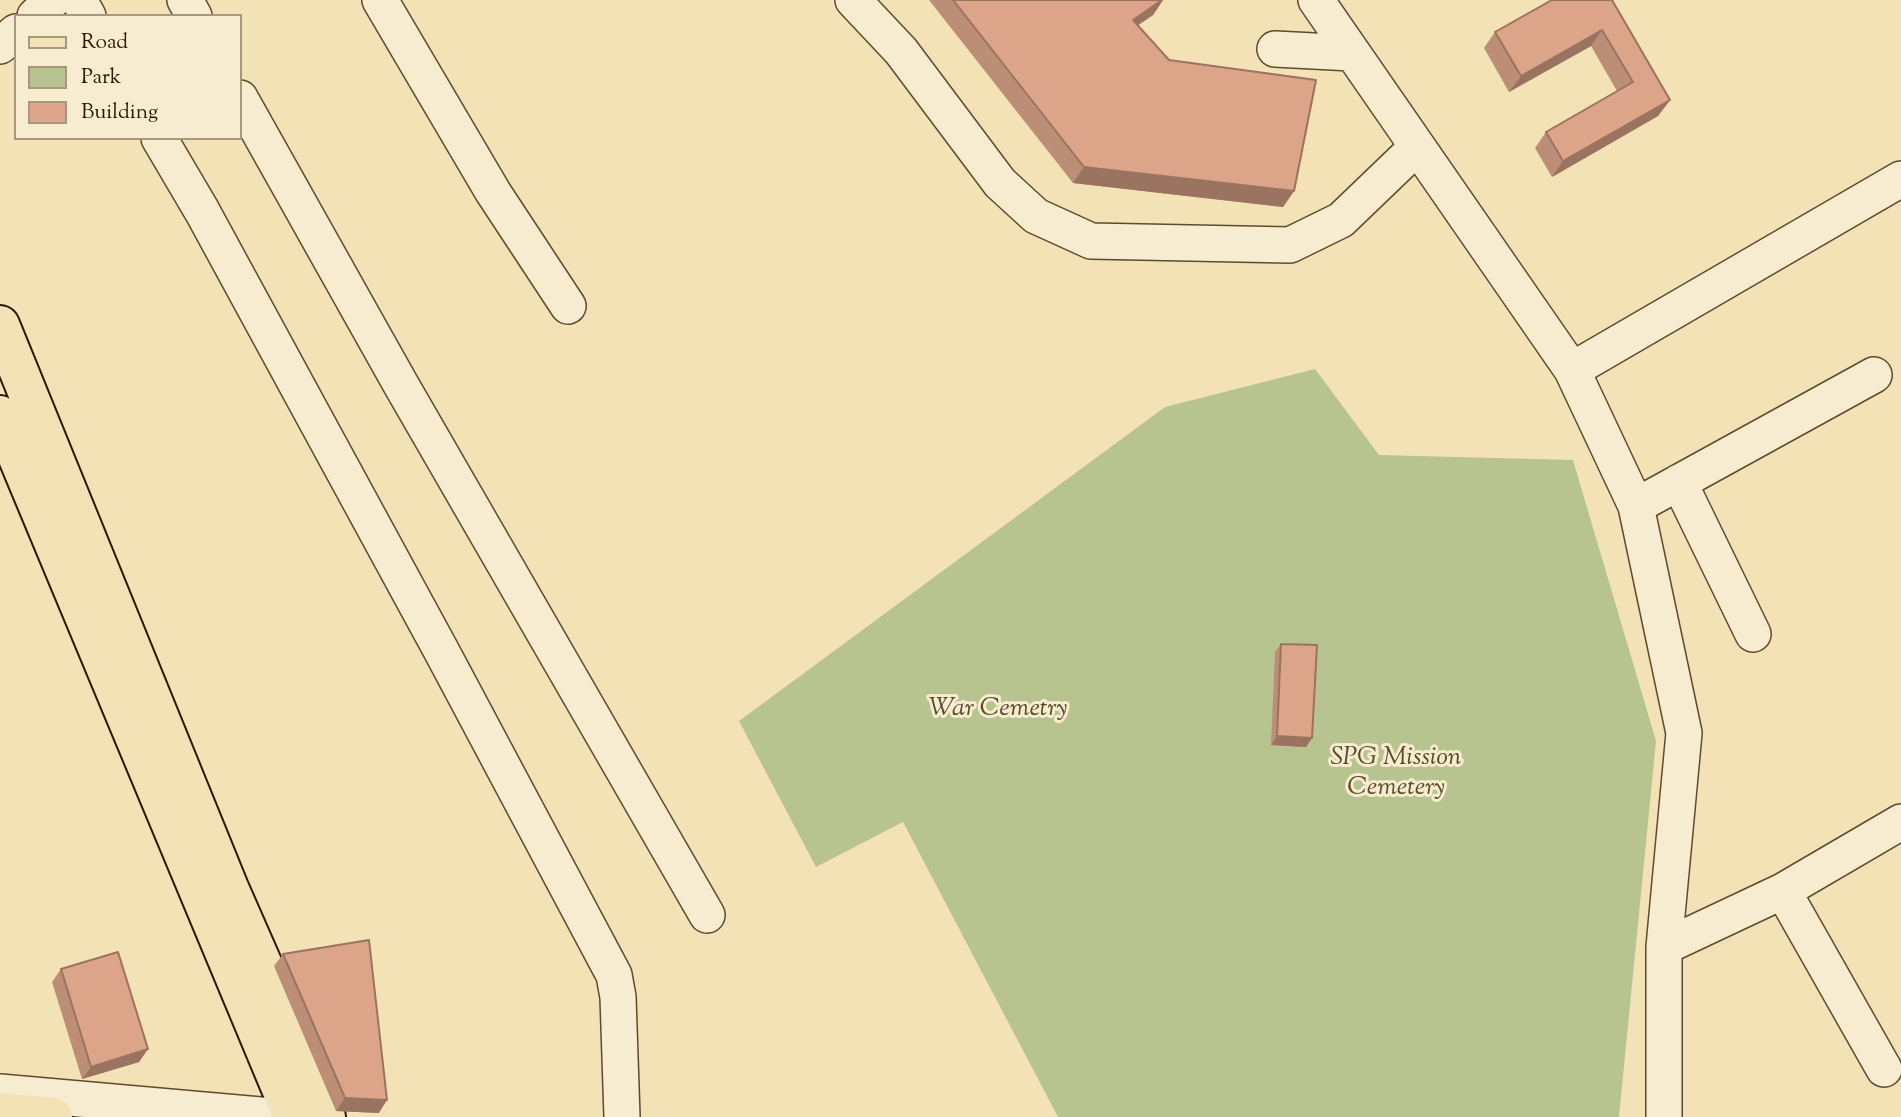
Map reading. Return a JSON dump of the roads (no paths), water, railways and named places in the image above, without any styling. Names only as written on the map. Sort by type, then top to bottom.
[{"type":"main road","points":[[0,325],[326,1117]]},
{"type":"main road","points":[[0,415],[293,1117]]},
{"type":"main road","points":[[0,1112],[52,1117]]},
{"type":"street","points":[[37,14],[54,0]]},
{"type":"street","points":[[380,0],[493,192],[568,306]]},
{"type":"street","points":[[853,0],[901,51],[1000,183],[1036,216],[1091,241],[1290,244],[1341,220],[1417,147]]},
{"type":"street","points":[[1316,0],[1572,370],[1636,506],[1684,733],[1664,947],[1664,1117]]},
{"type":"street","points":[[0,46],[14,34]]},
{"type":"street","points":[[1275,49],[1352,53]]},
{"type":"street","points":[[242,102],[400,383],[708,915]]},
{"type":"street","points":[[160,140],[289,370],[614,975],[618,997],[622,1117]]},
{"type":"street","points":[[1572,370],[1901,179]]},
{"type":"street","points":[[1636,506],[1874,375]]},
{"type":"street","points":[[1679,482],[1753,634]]},
{"type":"street","points":[[1664,947],[1783,891],[1901,822]]},
{"type":"street","points":[[1783,891],[1884,1069]]},
{"type":"street","points":[[0,1093],[283,1117]]},
{"type":"park label","name":"War Cemetry","points":[[998,711]]},
{"type":"park label","name":"SPG Mission Cemetery","points":[[1396,775]]}]
